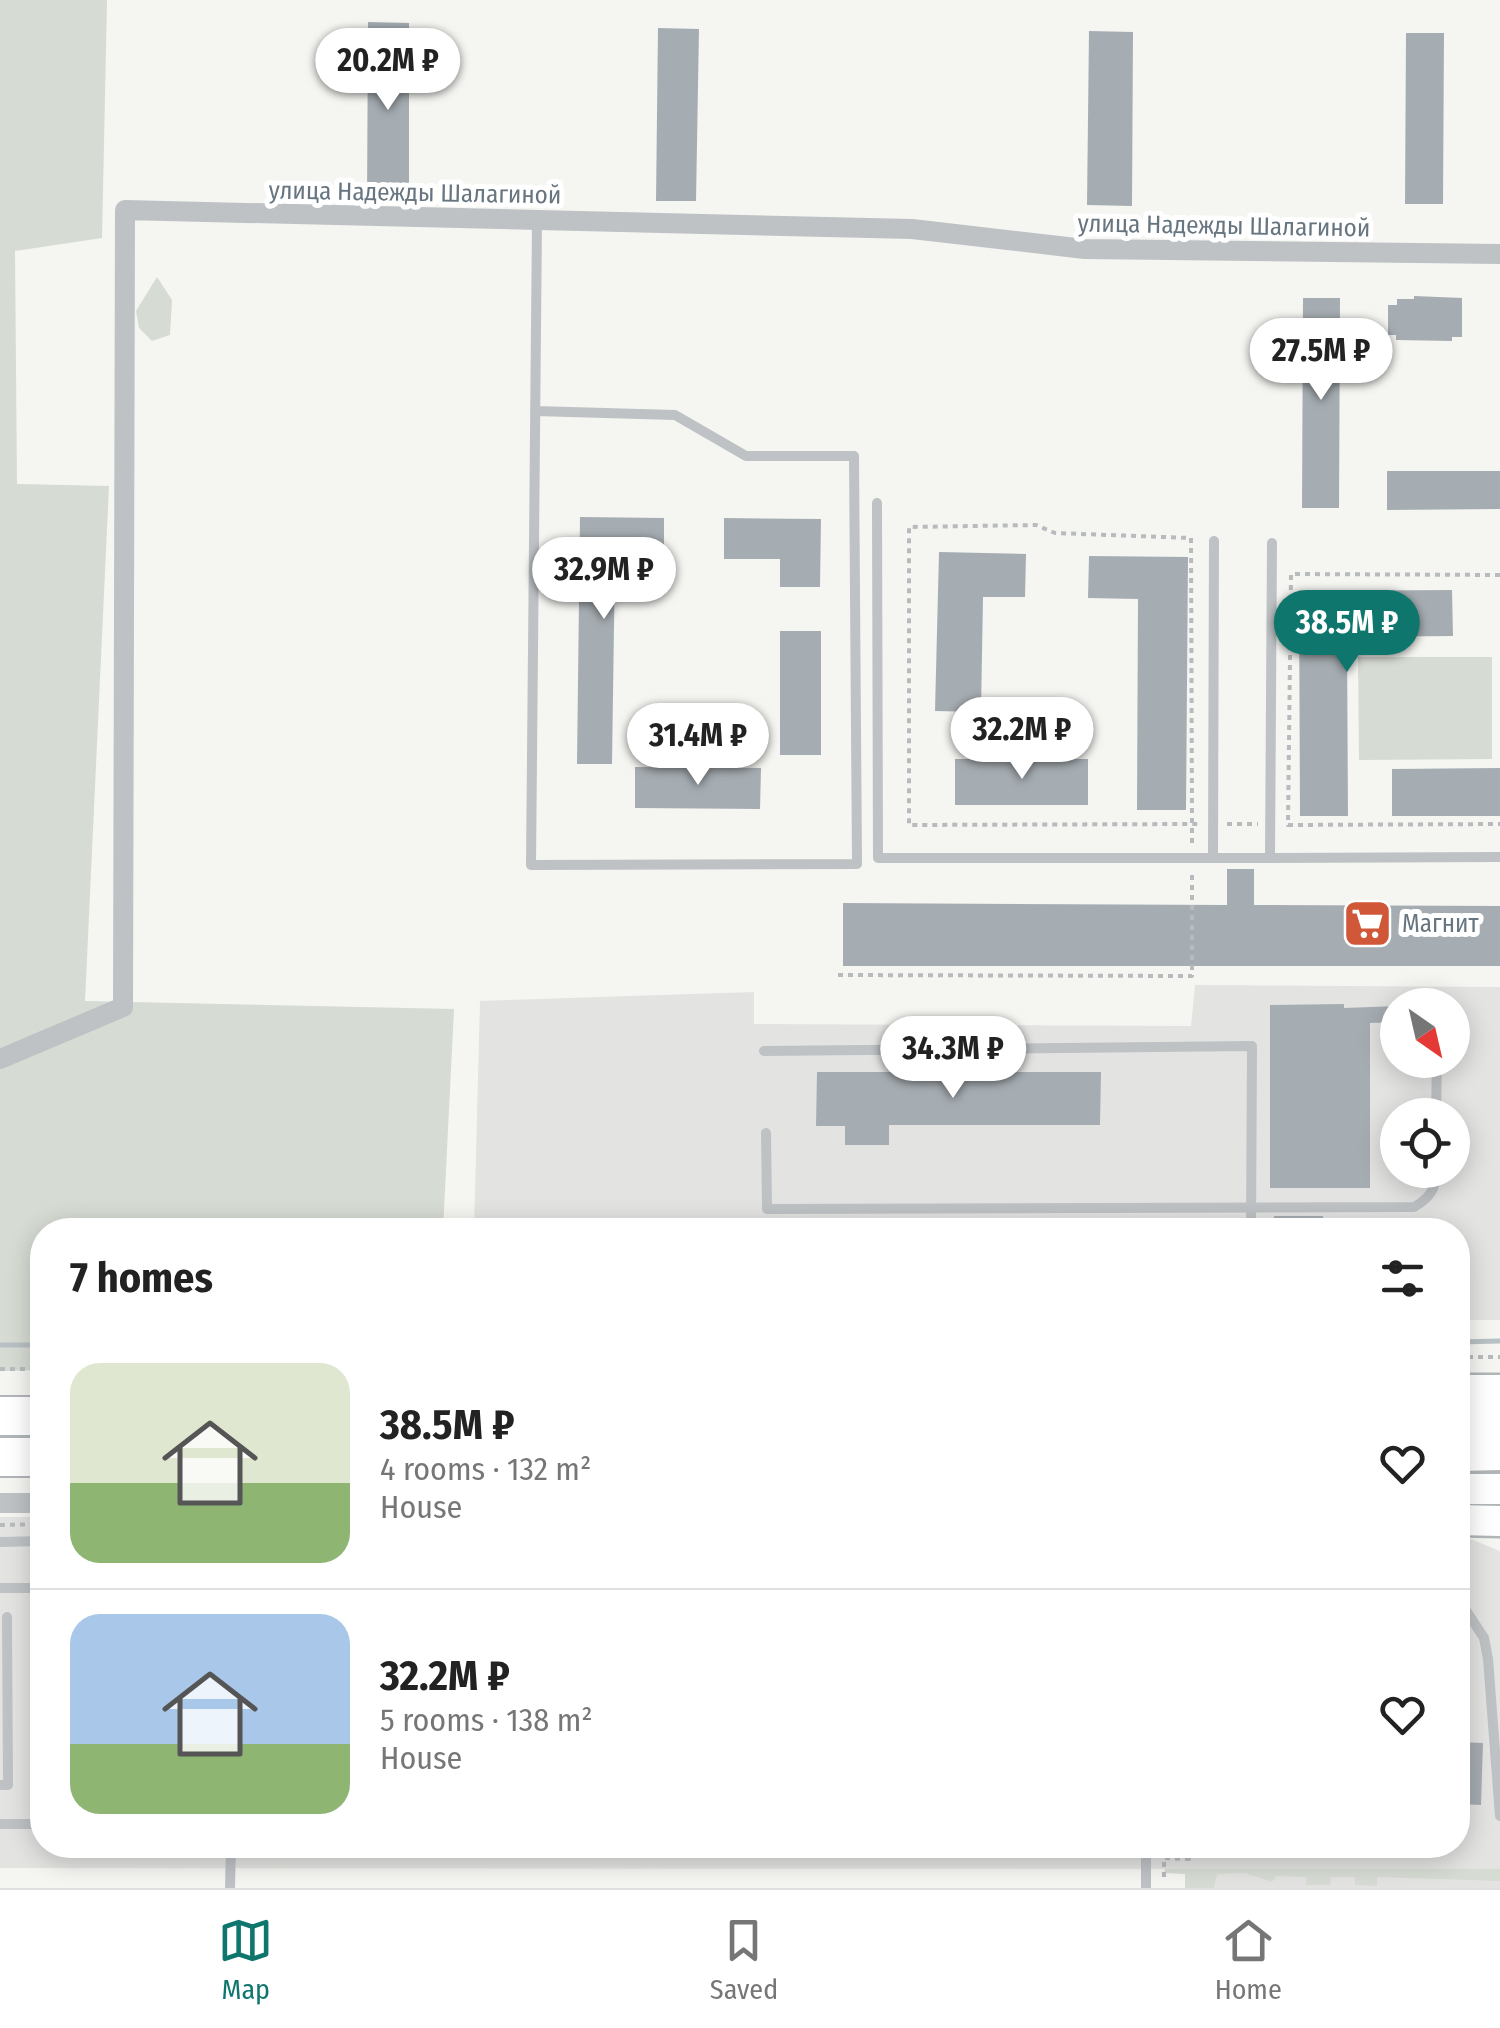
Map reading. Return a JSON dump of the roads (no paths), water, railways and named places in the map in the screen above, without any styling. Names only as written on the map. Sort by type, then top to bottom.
[{"type":"highway","points":[[0,1416],[30,1416]]},
{"type":"highway","points":[[0,1457],[30,1457]]},
{"type":"main road","points":[[1470,1390],[1500,1390]]},
{"type":"main road","points":[[1470,1489],[1500,1489]]},
{"type":"main road","points":[[1470,1520],[1500,1521]]},
{"type":"street","name":"улица Надежды Шалагиной","points":[[0,1059],[123,1006],[124,210],[912,229],[1085,249],[1500,254]]},
{"type":"street","points":[[0,1503],[30,1503]]},
{"type":"lane","points":[[535,411],[675,415],[746,456],[854,456],[857,864],[531,865],[535,411],[537,220]]},
{"type":"lane","points":[[877,503],[878,858],[1500,857]]},
{"type":"lane","points":[[1213,858],[1214,541]]},
{"type":"lane","points":[[1270,858],[1272,544]]},
{"type":"lane","points":[[764,1051],[1252,1046],[1251,1218]]},
{"type":"lane","points":[[766,1134],[768,1210],[1414,1207],[1429,1198],[1434,1188]]},
{"type":"lane","points":[[0,1542],[30,1542]]},
{"type":"lane","points":[[0,1588],[30,1588]]},
{"type":"lane","points":[[0,1785],[8,1784],[7,1616]]},
{"type":"lane","points":[[1470,1616],[1484,1638],[1488,1659],[1500,1816]]},
{"type":"lane","points":[[0,1824],[30,1824]]},
{"type":"lane","points":[[230,1858],[230,1888]]},
{"type":"lane","points":[[1146,1858],[1146,1888]]},
{"type":"waterway","points":[[1470,1342],[1500,1341]]},
{"type":"waterway","points":[[0,1345],[30,1345]]},
{"type":"place","name":"Магнит","points":[[1367,923]]}]
